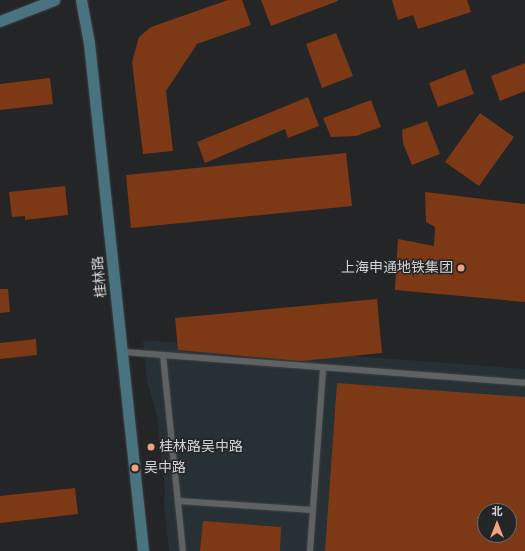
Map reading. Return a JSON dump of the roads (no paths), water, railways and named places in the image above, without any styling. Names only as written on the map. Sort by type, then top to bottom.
[{"type":"main road","points":[[0,21],[54,0]]},
{"type":"main road","name":"桂林路","points":[[81,0],[89,43],[124,352],[143,551]]},
{"type":"lane","points":[[124,352],[525,383]]},
{"type":"lane","points":[[163,356],[183,551]]},
{"type":"lane","points":[[310,551],[323,368]]},
{"type":"lane","points":[[178,501],[313,510]]},
{"type":"place","name":"上海申通地铁集团","points":[[461,268]]},
{"type":"place","name":"桂林路吴中路","points":[[151,447]]},
{"type":"place","name":"吴中路","points":[[135,468]]}]
